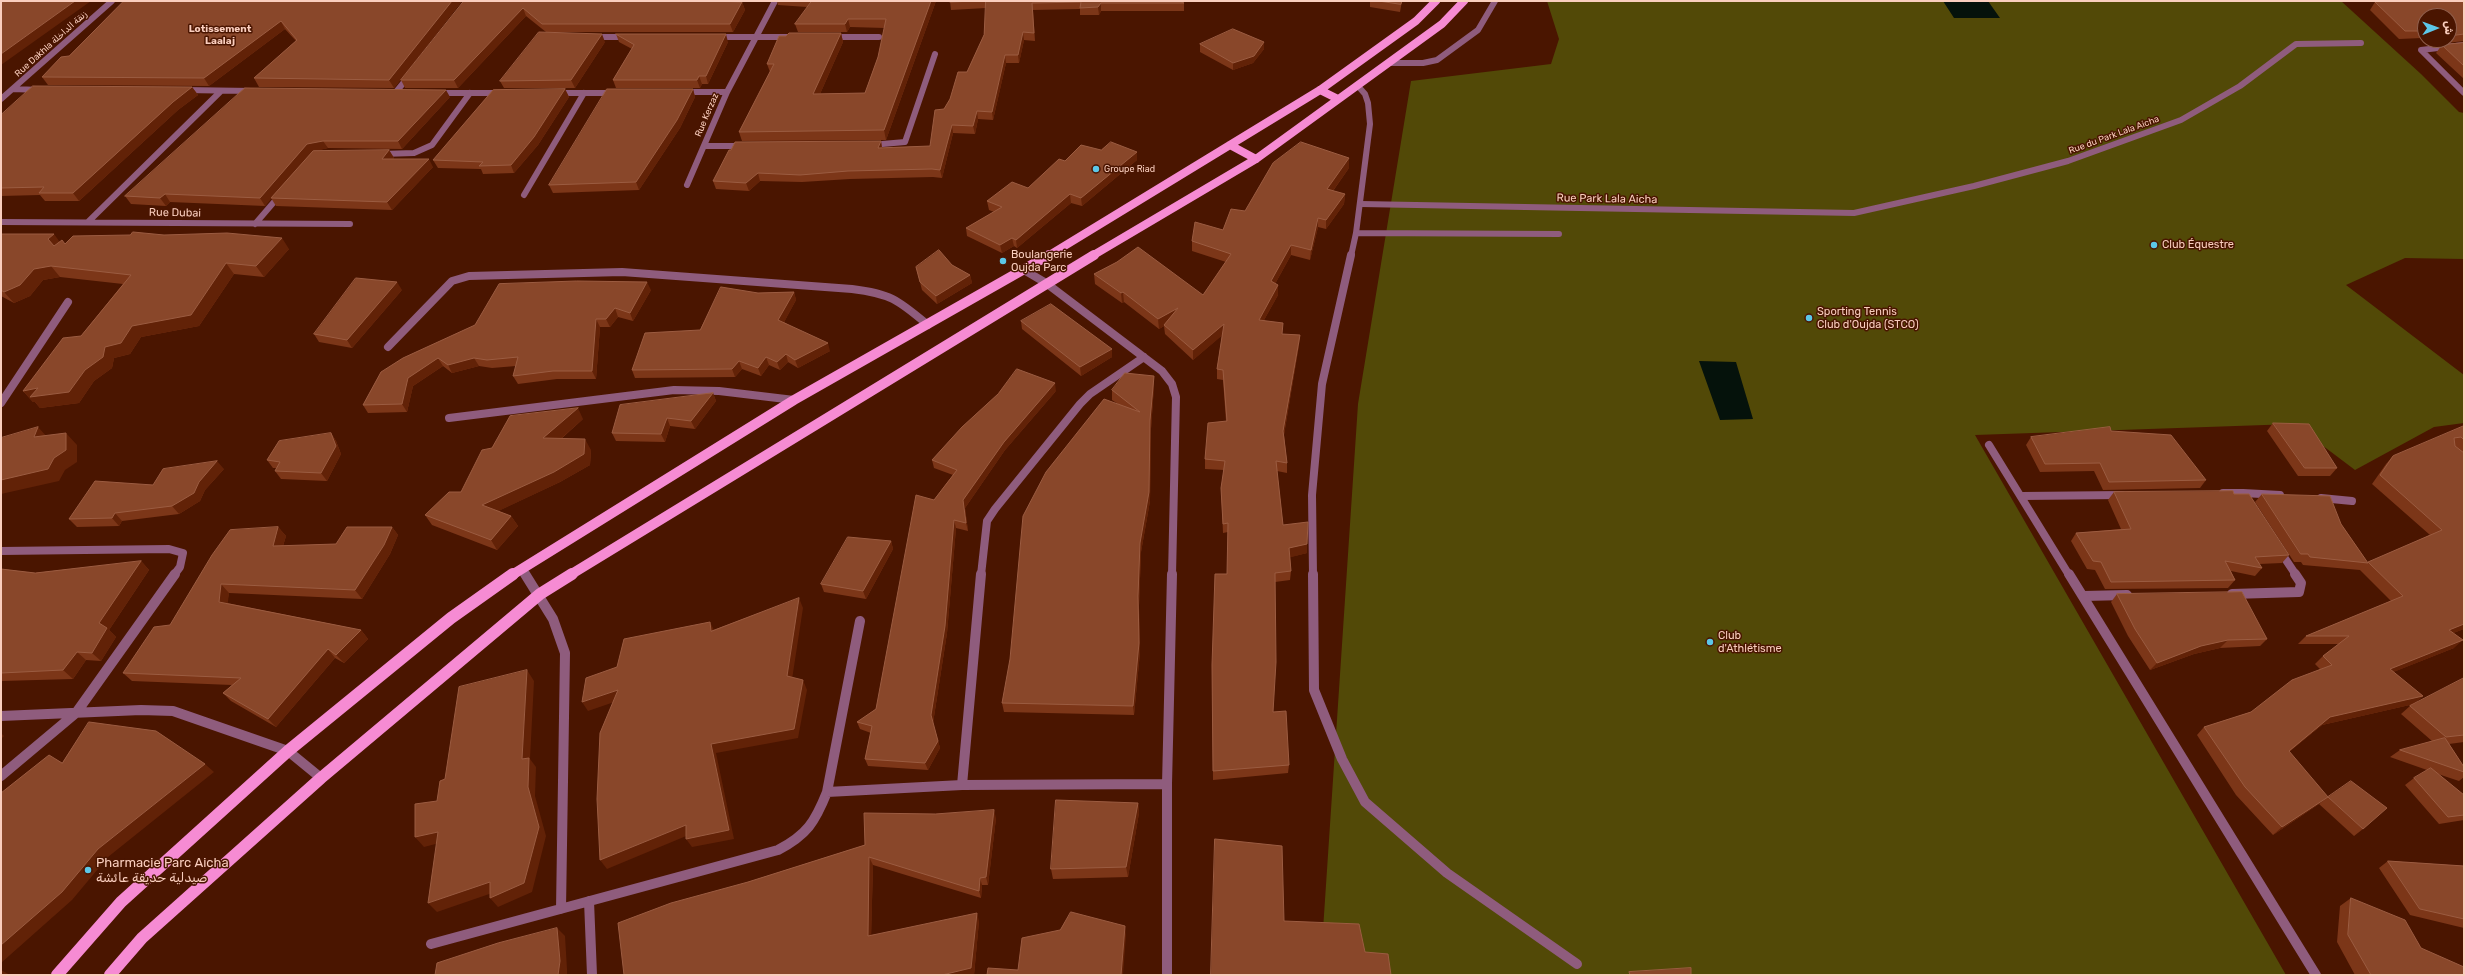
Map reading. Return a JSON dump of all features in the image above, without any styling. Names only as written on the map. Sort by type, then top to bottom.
[{"type":"main road","points":[[57,975],[121,902],[288,752],[451,618],[521,569],[794,400],[1024,270],[1320,90],[1416,21],[1436,1]]},
{"type":"main road","points":[[110,975],[142,938],[321,778],[540,594],[1046,283],[1256,159],[1442,24],[1464,1]]},
{"type":"main road","points":[[1320,90],[1338,99]]},
{"type":"main road","points":[[1230,145],[1256,159]]},
{"type":"street","name":"Rue Dakhla زنقة الداخلة","points":[[1,100],[112,1]]},
{"type":"street","name":"Rue Kerzaz","points":[[752,146],[704,146],[727,92],[775,1]]},
{"type":"street","points":[[1389,63],[1423,63],[1437,60],[1478,30],[1495,1]]},
{"type":"street","points":[[584,37],[631,37]]},
{"type":"street","points":[[710,37],[795,37]]},
{"type":"street","points":[[825,37],[879,37]]},
{"type":"street","name":"Rue du Park Lala Aicha","points":[[1854,213],[1974,186],[2068,161],[2181,120],[2240,86],[2296,44],[2362,43]]},
{"type":"street","points":[[2464,45],[2421,50],[2464,93]]},
{"type":"street","points":[[862,145],[905,142],[935,54]]},
{"type":"street","points":[[396,92],[415,68]]},
{"type":"street","points":[[1357,85],[1365,94],[1370,112],[1361,204],[1356,233],[1322,384],[1314,456],[1312,495],[1314,690],[1342,759],[1365,802],[1447,873],[1577,964]]},
{"type":"street","points":[[13,89],[51,90]]},
{"type":"street","points":[[175,90],[261,91]]},
{"type":"street","points":[[88,222],[221,90]]},
{"type":"street","points":[[388,92],[404,92]]},
{"type":"street","points":[[679,92],[727,92]]},
{"type":"street","points":[[433,93],[508,93]]},
{"type":"street","points":[[373,154],[411,154],[424,151],[432,145],[470,93]]},
{"type":"street","points":[[546,93],[624,93]]},
{"type":"street","points":[[524,195],[584,93]]},
{"type":"street","points":[[686,185],[704,146]]},
{"type":"street","points":[[255,224],[284,190]]},
{"type":"street","name":"Rue Park Lala Aicha","points":[[1361,204],[1854,213]]},
{"type":"street","name":"Rue Dubai","points":[[1,222],[350,224]]},
{"type":"street","points":[[1356,233],[1559,234]]},
{"type":"street","points":[[1024,270],[1046,283],[1162,371],[1172,384],[1176,397],[1167,784],[1166,975]]},
{"type":"street","points":[[388,347],[452,281],[469,276],[629,272],[852,289],[876,292],[896,299],[928,325]]},
{"type":"street","points":[[1,403],[68,302]]},
{"type":"street","points":[[962,785],[984,539],[987,521],[995,509],[1080,404],[1090,394],[1144,356]]},
{"type":"street","points":[[449,418],[674,390],[719,390],[794,400]]},
{"type":"street","points":[[1989,445],[2084,596],[2316,975]]},
{"type":"street","points":[[2243,493],[2255,512]]},
{"type":"street","points":[[2211,494],[2243,493],[2293,496]]},
{"type":"street","points":[[2022,496],[2132,495]]},
{"type":"street","points":[[2314,497],[2352,501]]},
{"type":"street","points":[[2219,594],[2299,592],[2301,583],[2276,545]]},
{"type":"street","points":[[1,551],[169,550],[183,553],[180,567],[76,713],[1,776]]},
{"type":"street","points":[[521,569],[540,594],[560,632],[565,653],[561,909]]},
{"type":"street","points":[[2084,596],[2139,595]]},
{"type":"street","points":[[431,944],[778,850],[799,840],[814,824],[827,792],[860,621]]},
{"type":"street","points":[[1,716],[141,710],[173,711],[288,752],[321,778]]},
{"type":"street","points":[[827,792],[962,785],[1167,784]]},
{"type":"street","points":[[589,901],[592,975]]},
{"type":"shaded area","points":[[1547,1],[2341,1],[2421,74],[2459,112],[2464,113],[2464,259],[2405,258],[2346,285],[2464,375],[2464,423],[2434,427],[2355,470],[2294,424],[1975,435],[2286,975],[1320,975],[1358,404],[1411,81],[1551,64],[1559,39]]},
{"type":"shaded area","points":[[1943,1],[1988,1],[2000,18],[1954,18]]},
{"type":"shaded area","points":[[1699,361],[1736,362],[1753,419],[1720,420]]},
{"type":"building","points":[[1,1],[75,1],[1,54]]},
{"type":"building","points":[[124,1],[452,1],[389,80],[254,78],[297,40],[281,21],[204,78],[42,77],[61,57],[69,56]]},
{"type":"building","points":[[464,1],[742,2],[730,24],[542,24],[523,8],[454,80],[401,80]]},
{"type":"building","points":[[812,1],[931,1],[884,130],[739,132],[774,64],[767,64],[779,36],[786,36],[789,33],[841,33],[813,94],[865,93],[878,57],[886,19],[848,19],[845,24],[795,24]]},
{"type":"building","points":[[950,1],[976,1],[950,2]]},
{"type":"building","points":[[986,1],[1179,1],[1184,3],[1101,3],[1098,7],[1080,8],[1081,2],[1032,3],[1034,33],[1023,32],[1018,55],[1005,55],[992,112],[977,111],[973,126],[952,125],[940,170],[848,171],[800,175],[758,173],[746,183],[713,181],[729,150],[731,150],[735,142],[881,141],[878,148],[930,146],[935,110],[944,109],[950,99],[958,72],[967,72],[984,35]]},
{"type":"building","points":[[1379,1],[1402,1],[1401,4]]},
{"type":"building","points":[[2464,1],[2464,34],[2457,35],[2457,8],[2417,8],[2417,31],[2405,31],[2375,2]]},
{"type":"building","points":[[1233,29],[1264,42],[1254,56],[1233,63],[1200,44]]},
{"type":"building","points":[[539,32],[602,34],[571,80],[500,81]]},
{"type":"building","points":[[616,34],[726,34],[706,76],[699,76],[697,80],[613,80],[634,45]]},
{"type":"building","points":[[2464,43],[2464,66],[2445,48],[2457,48],[2457,44]]},
{"type":"building","points":[[33,86],[192,87],[173,102],[73,193],[39,193],[44,187],[1,188],[1,115]]},
{"type":"building","points":[[245,88],[446,90],[398,141],[323,141],[307,144],[260,198],[165,194],[160,198],[125,196]]},
{"type":"building","points":[[565,89],[534,137],[511,165],[479,166],[483,162],[433,160],[493,90]]},
{"type":"building","points":[[607,89],[693,89],[677,120],[636,182],[549,185]]},
{"type":"building","points":[[1111,142],[1137,152],[1081,198],[1070,194],[1016,240],[1012,238],[1000,245],[966,228],[1002,207],[987,201],[1012,182],[1028,188],[1059,159],[1065,161],[1081,145],[1101,150]]},
{"type":"building","points":[[1301,142],[1349,158],[1327,189],[1345,194],[1326,220],[1318,218],[1311,250],[1291,245],[1271,281],[1278,285],[1259,320],[1283,323],[1282,334],[1300,335],[1283,431],[1287,463],[1276,461],[1283,525],[1308,522],[1307,544],[1289,548],[1291,571],[1275,573],[1276,662],[1273,712],[1286,711],[1289,765],[1213,771],[1212,665],[1215,574],[1227,574],[1228,523],[1223,524],[1221,488],[1225,461],[1205,459],[1208,423],[1227,421],[1223,370],[1217,369],[1224,324],[1193,350],[1164,325],[1178,308],[1158,319],[1123,292],[1121,293],[1094,274],[1117,262],[1138,247],[1203,295],[1231,254],[1192,241],[1195,222],[1223,230],[1231,209],[1245,211],[1273,163]]},
{"type":"building","points":[[389,150],[382,159],[429,159],[387,202],[271,198],[313,151]]},
{"type":"building","points":[[133,232],[164,235],[227,233],[282,238],[256,266],[226,263],[191,315],[132,326],[121,343],[105,347],[103,357],[85,370],[69,392],[30,397],[38,388],[23,391],[63,338],[81,336],[131,275],[51,266],[34,269],[20,285],[4,292],[1,290],[1,234],[54,234],[48,239],[54,246],[62,240],[65,244],[73,236],[130,235]]},
{"type":"building","points":[[939,250],[952,265],[970,275],[936,296],[920,282],[916,267]]},
{"type":"building","points":[[356,278],[397,282],[347,340],[314,334]]},
{"type":"building","points":[[577,281],[647,282],[630,313],[615,308],[606,319],[596,319],[592,371],[553,371],[513,376],[518,357],[487,360],[474,358],[448,365],[438,358],[408,378],[402,404],[363,405],[381,372],[403,358],[475,325],[499,284]]},
{"type":"building","points":[[721,287],[758,293],[794,292],[778,320],[828,343],[795,360],[786,354],[777,362],[766,357],[758,368],[739,361],[732,369],[632,370],[645,333],[700,330]]},
{"type":"building","points":[[1051,304],[1112,349],[1080,367],[1021,321]]},
{"type":"building","points":[[1017,369],[1055,383],[1004,442],[963,500],[966,523],[954,520],[945,626],[931,715],[938,741],[925,763],[865,759],[872,726],[857,722],[876,709],[916,495],[934,500],[957,470],[932,460],[962,427],[998,394]]},
{"type":"building","points":[[1125,373],[1154,376],[1150,420],[1149,492],[1140,543],[1138,596],[1139,643],[1133,706],[1002,703],[1010,659],[1023,516],[1046,472],[1104,399],[1140,412],[1112,390]]},
{"type":"building","points":[[713,393],[691,421],[667,418],[661,434],[612,433],[620,405]]},
{"type":"building","points":[[578,408],[543,438],[585,439],[584,454],[554,472],[482,505],[511,516],[491,540],[425,515],[449,492],[461,492],[482,450],[492,448],[510,416]]},
{"type":"building","points":[[2273,423],[2309,424],[2337,468],[2305,468]]},
{"type":"building","points":[[2464,426],[2464,440],[2461,437],[2454,438],[2455,446],[2464,453],[2464,624],[2449,630],[2463,640],[2390,669],[2423,696],[2330,717],[2289,751],[2328,797],[2282,827],[2245,787],[2204,727],[2251,712],[2292,680],[2332,665],[2323,656],[2349,636],[2306,636],[2403,596],[2368,562],[2442,530],[2380,475],[2393,456]]},
{"type":"building","points":[[38,427],[34,437],[66,433],[66,450],[54,458],[48,469],[1,480],[1,438]]},
{"type":"building","points":[[2110,427],[2111,431],[2171,435],[2206,480],[2109,482],[2100,463],[2045,464],[2031,437]]},
{"type":"building","points":[[331,433],[336,446],[321,473],[275,471],[280,462],[267,460],[279,441]]},
{"type":"building","points":[[217,461],[199,482],[194,493],[172,506],[115,513],[112,518],[69,519],[95,481],[153,485],[163,469]]},
{"type":"building","points":[[2233,491],[2234,494],[2249,494],[2289,555],[2255,557],[2262,568],[2225,561],[2235,580],[2111,582],[2101,562],[2093,561],[2076,533],[2131,529],[2114,492]]},
{"type":"building","points":[[2262,494],[2330,496],[2341,524],[2368,563],[2310,557],[2308,554],[2301,554]]},
{"type":"building","points":[[278,527],[273,546],[336,544],[347,527],[392,527],[384,545],[355,590],[221,584],[219,602],[361,630],[336,655],[328,649],[268,719],[223,693],[241,678],[123,673],[154,627],[170,625],[212,555],[230,530]]},
{"type":"building","points":[[848,537],[891,541],[863,591],[821,584]]},
{"type":"building","points":[[141,561],[99,623],[107,628],[92,653],[77,652],[63,670],[1,673],[1,569],[35,573]]},
{"type":"building","points":[[2242,592],[2267,639],[2228,640],[2201,646],[2157,663],[2135,629],[2117,594]]},
{"type":"building","points":[[799,598],[787,676],[803,680],[794,729],[711,744],[729,830],[686,839],[686,825],[600,860],[597,799],[600,733],[618,690],[582,702],[586,678],[617,667],[624,639],[710,622],[711,631]]},
{"type":"building","points":[[527,670],[522,759],[529,758],[528,787],[539,827],[524,883],[490,898],[490,882],[428,903],[438,832],[415,837],[415,804],[437,801],[440,781],[445,779],[459,687]]},
{"type":"building","points":[[2464,678],[2464,735],[2446,737],[2410,706]]},
{"type":"building","points":[[89,722],[156,731],[205,764],[98,849],[62,892],[1,945],[1,793],[49,755],[62,763]]},
{"type":"building","points":[[2445,738],[2464,767],[2464,772],[2400,750]]},
{"type":"building","points":[[2431,768],[2464,795],[2464,815],[2448,817],[2414,778]]},
{"type":"building","points":[[2351,781],[2387,808],[2363,829],[2328,797]]},
{"type":"building","points":[[1056,800],[1138,803],[1126,867],[1051,869]]},
{"type":"building","points":[[994,810],[986,877],[980,878],[979,891],[869,857],[868,936],[977,913],[971,968],[942,975],[624,975],[618,923],[671,903],[748,882],[865,845],[864,813],[935,814]]},
{"type":"building","points":[[1215,839],[1282,846],[1284,921],[1359,924],[1365,952],[1388,954],[1391,975],[1211,975]]},
{"type":"building","points":[[2388,861],[2464,866],[2464,919],[2420,909]]},
{"type":"building","points":[[2351,898],[2405,920],[2421,948],[2464,967],[2464,975],[2371,975],[2348,935]]},
{"type":"building","points":[[1071,912],[1125,926],[1121,975],[987,975],[988,968],[1018,970],[1022,938],[1060,930]]},
{"type":"building","points":[[557,928],[560,961],[558,975],[435,975],[437,963],[498,943]]},
{"type":"building","points":[[1691,968],[1691,975],[1630,975],[1629,972]]},
{"type":"place","name":"Groupe Riad","points":[[1096,169]]},
{"type":"place","name":"Club Équestre","points":[[2154,245]]},
{"type":"place","name":"Boulangerie Oujda Parc","points":[[1003,261]]},
{"type":"place","name":"Sporting Tennis Club d'Oujda (STCO)","points":[[1809,318]]},
{"type":"place","name":"Club d'Athlétisme","points":[[1710,642]]},
{"type":"place","name":"Pharmacie Parc Aicha صيدلية حديقة عائشة","points":[[88,870]]},
{"type":"district","name":"Lotissement Laalaj","points":[[220,34]]}]
